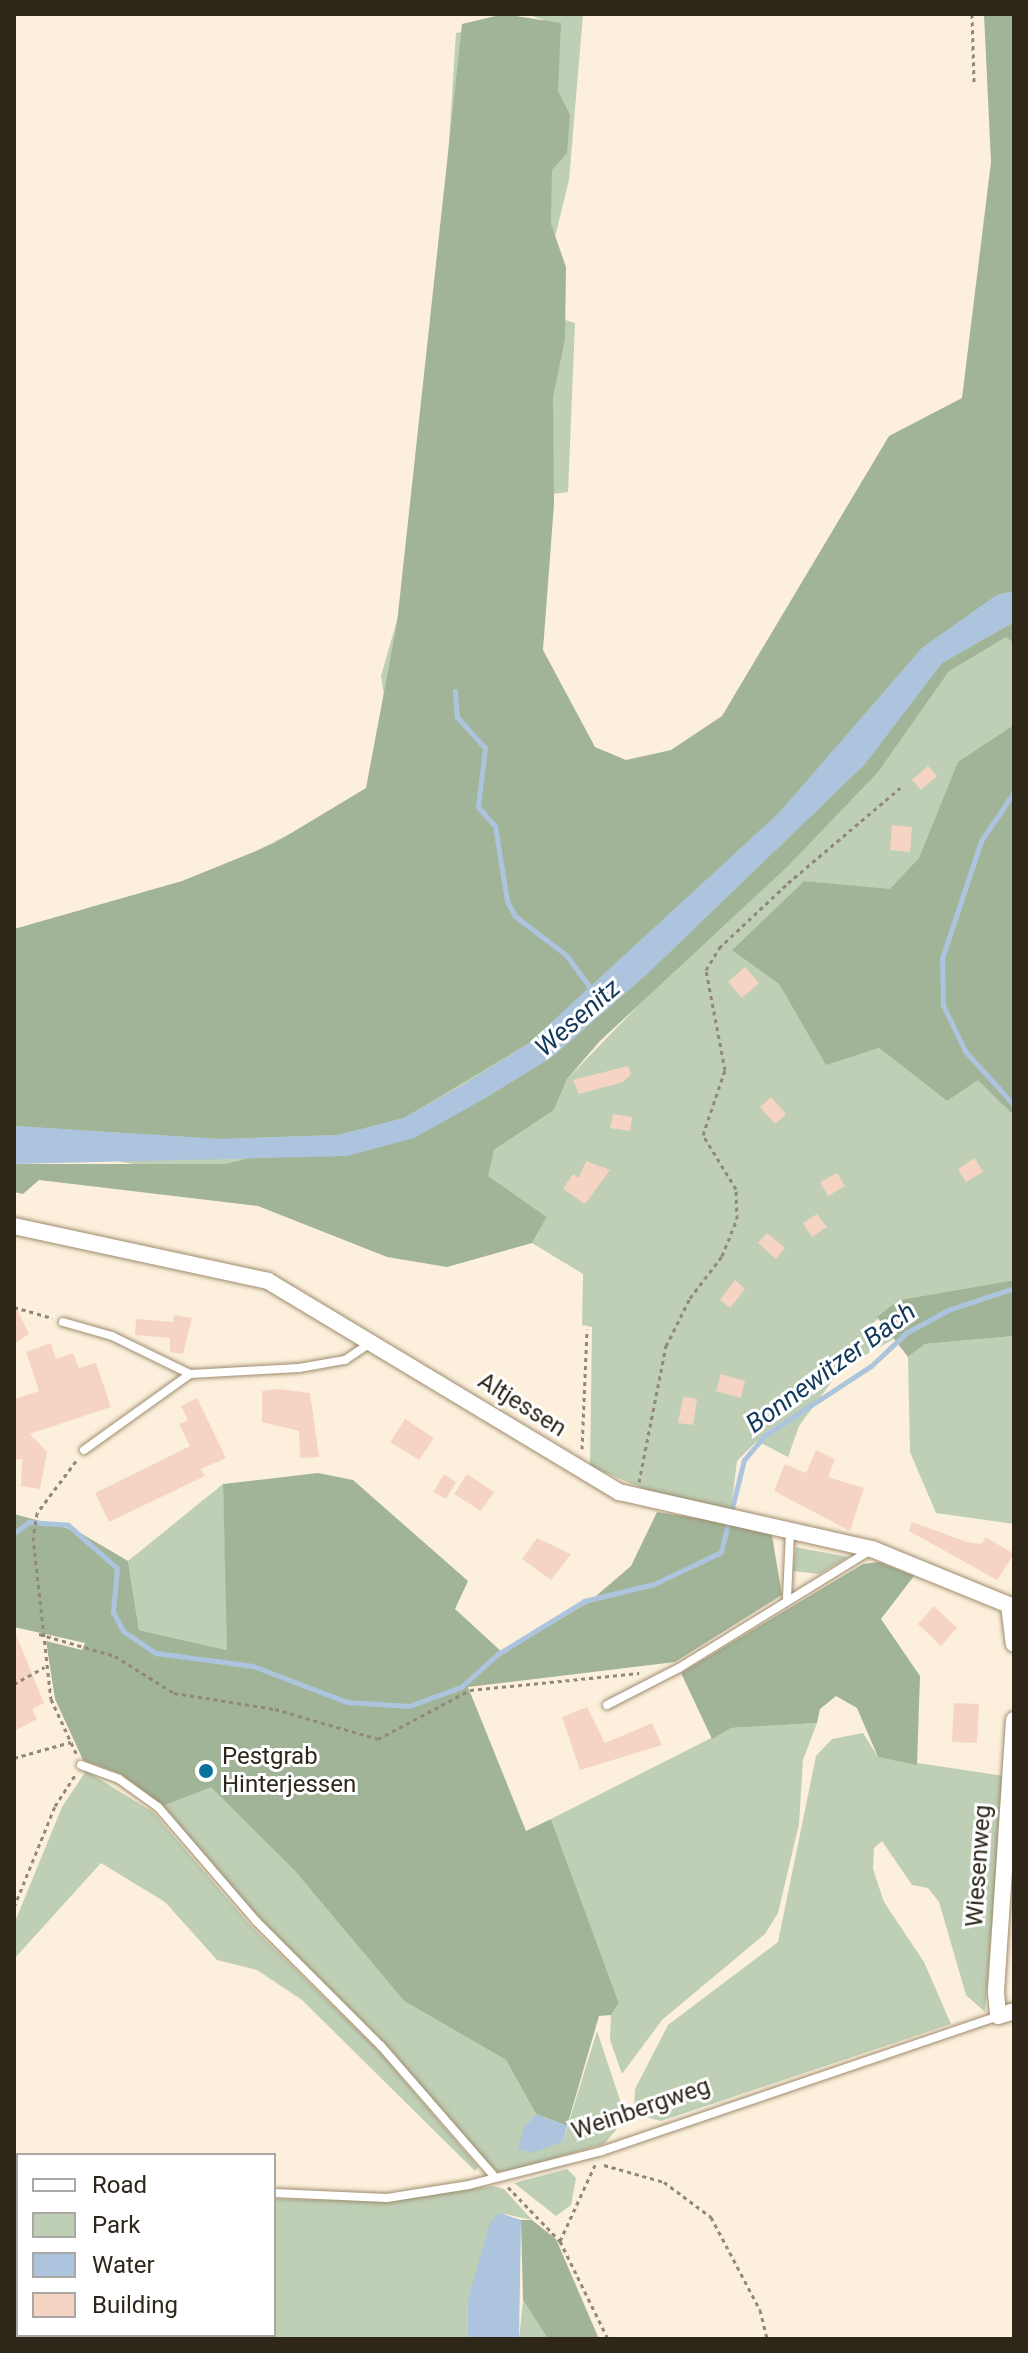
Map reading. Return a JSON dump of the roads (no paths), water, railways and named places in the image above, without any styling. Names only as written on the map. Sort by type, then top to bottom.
[{"type":"street","name":"Altjessen","points":[[14,1226],[268,1281],[373,1341],[581,1470],[635,1497],[872,1549],[1011,1606]]},
{"type":"street","points":[[1011,1606],[1014,1644]]},
{"type":"street","name":"Wiesenweg","points":[[1006,2013],[1014,1720]]},
{"type":"lane","points":[[63,1322],[112,1336],[190,1374],[314,1366],[345,1360],[373,1341]]},
{"type":"lane","points":[[84,1450],[190,1374]]},
{"type":"lane","points":[[787,1598],[790,1530]]},
{"type":"lane","points":[[607,1705],[679,1668],[787,1598],[872,1549]]},
{"type":"lane","points":[[81,1765],[119,1779],[158,1807],[495,2177]]},
{"type":"lane","name":"Weinbergweg","points":[[276,2193],[387,2198],[495,2177],[602,2151],[1006,2013]]},
{"type":"water","name":"Wesenitz","points":[[1014,591],[1014,622],[942,663],[864,765],[646,975],[552,1057],[482,1100],[414,1138],[347,1156],[14,1164],[14,1126],[220,1139],[338,1135],[404,1118],[465,1084],[529,1043],[779,813],[922,648],[997,595]]},
{"type":"water","points":[[536,2114],[567,2126],[563,2141],[532,2153],[518,2149],[524,2127]]},
{"type":"water","points":[[499,2213],[521,2220],[519,2339],[467,2339],[468,2299],[490,2223]]},
{"type":"waterway","name":"Wesenitz","points":[[455,691],[457,717],[485,748],[478,807],[495,826],[507,901],[515,916],[566,955],[594,993]]},
{"type":"waterway","name":"Bonnewitzer Bach","points":[[1014,792],[981,841],[942,958],[943,1005],[965,1051],[1014,1105]]},
{"type":"waterway","name":"Bonnewitzer Bach","points":[[14,1533],[29,1522],[68,1525],[117,1568],[113,1612],[123,1631],[156,1653],[253,1666],[347,1702],[409,1706],[461,1687],[498,1654],[584,1601],[654,1584],[721,1552],[744,1460],[764,1436],[871,1366],[906,1333],[948,1310],[1014,1288]]},
{"type":"place","name":"Pestgrab Hinterjessen","points":[[206,1771]]}]
